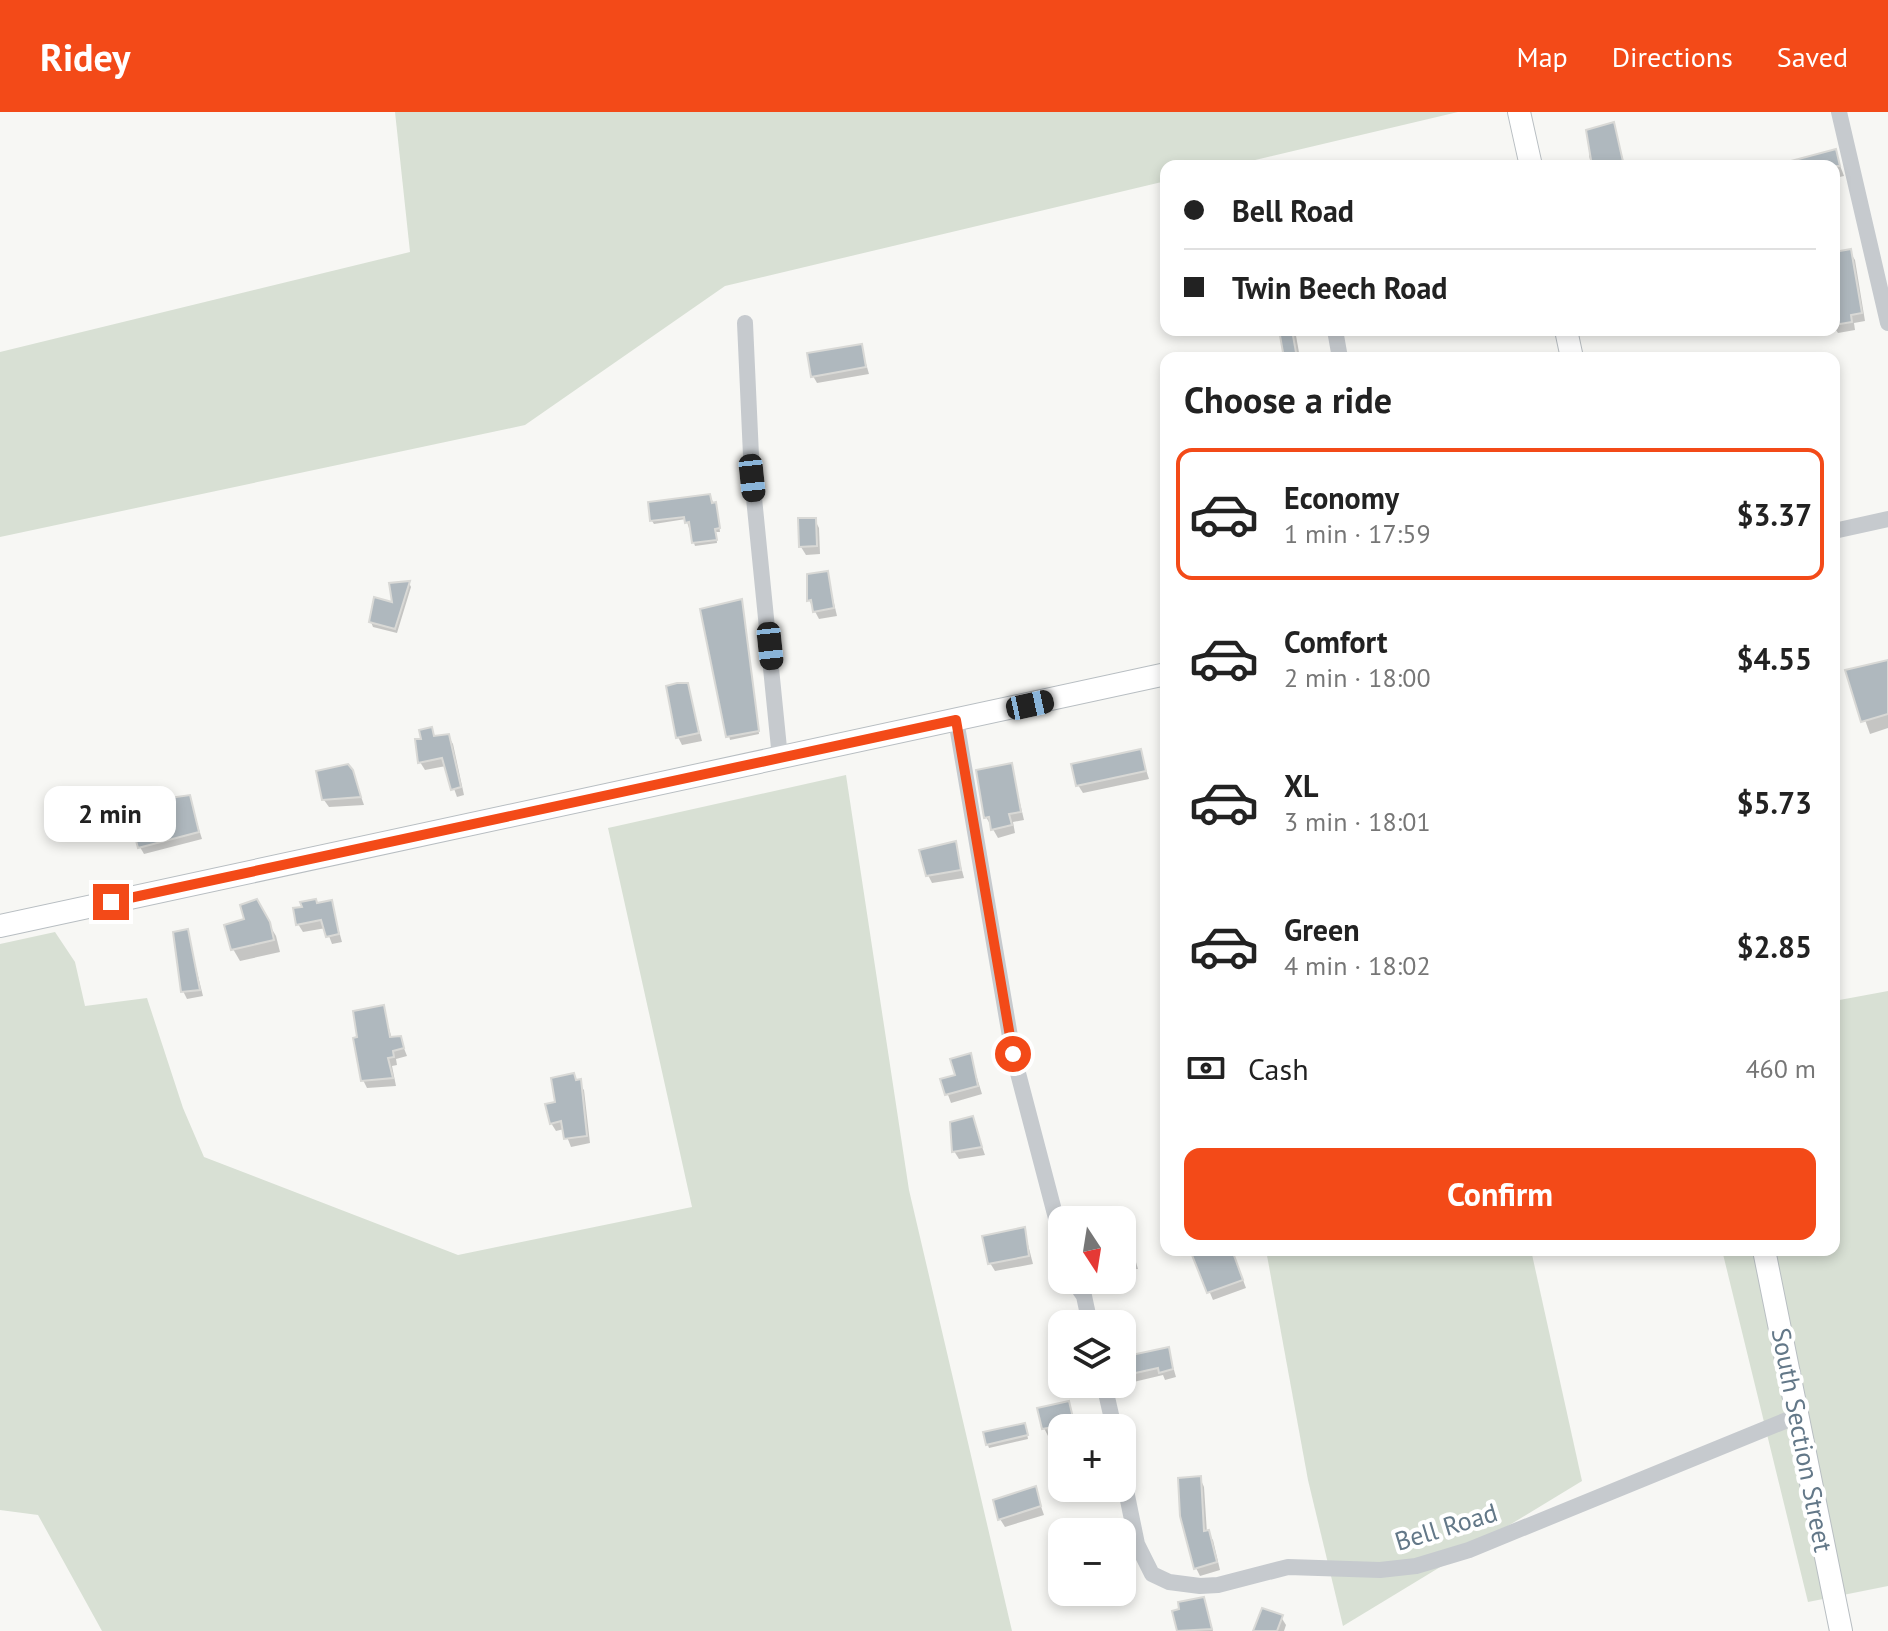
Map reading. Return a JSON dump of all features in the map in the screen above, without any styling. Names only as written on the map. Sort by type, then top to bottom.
[{"type":"street","points":[[1519,112],[1530,160]]},
{"type":"street","points":[[1839,112],[1888,323]]},
{"type":"street","points":[[745,323],[752,478],[780,758]]},
{"type":"street","points":[[1840,530],[1888,519]]},
{"type":"street","points":[[0,926],[1160,675]]},
{"type":"street","points":[[956,720],[1013,1054],[1053,1206]]},
{"type":"street","name":"South Section Street","points":[[1765,1256],[1841,1631]]},
{"type":"street","name":"Bell Road","points":[[1128,1502],[1137,1544],[1152,1574],[1184,1585],[1218,1585],[1288,1567],[1380,1570],[1434,1561],[1705,1456],[1797,1416]]},
{"type":"shaded area","points":[[395,112],[1458,112],[1255,160],[1160,160],[1160,182],[725,286],[525,425],[0,537],[0,352],[410,252]]},
{"type":"shaded area","points":[[846,775],[909,1190],[1012,1631],[102,1631],[38,1515],[0,1510],[0,944],[55,932],[75,962],[85,1006],[147,998],[183,1108],[204,1157],[458,1255],[692,1207],[608,828]]},
{"type":"shaded area","points":[[1888,991],[1888,1586],[1808,1602],[1723,1256],[1840,1256],[1840,1000]]},
{"type":"shaded area","points":[[1267,1256],[1532,1256],[1582,1481],[1343,1626],[1308,1480]]},
{"type":"building","points":[[1614,122],[1623,160],[1591,160],[1586,130]]},
{"type":"building","points":[[1836,149],[1839,160],[1795,160]]},
{"type":"building","points":[[1851,249],[1862,313],[1851,315],[1852,322],[1840,324],[1840,251]]},
{"type":"building","points":[[1280,336],[1293,336],[1296,352],[1283,352]]},
{"type":"building","points":[[862,344],[866,367],[811,377],[807,353]]},
{"type":"building","points":[[710,494],[712,503],[716,502],[720,528],[715,529],[717,540],[692,543],[689,522],[685,523],[684,517],[650,521],[648,502]]},
{"type":"building","points":[[798,518],[816,518],[817,546],[799,547]]},
{"type":"building","points":[[828,571],[834,608],[813,612],[811,600],[807,601],[807,574]]},
{"type":"building","points":[[410,581],[395,629],[369,622],[374,597],[392,602],[389,583]]},
{"type":"building","points":[[742,599],[759,731],[726,737],[700,609]]},
{"type":"building","points":[[1888,660],[1888,714],[1861,722],[1845,670]]},
{"type":"building","points":[[688,683],[699,733],[676,738],[666,686]]},
{"type":"building","points":[[432,727],[434,736],[449,734],[461,787],[451,790],[442,758],[418,763],[415,739],[421,739],[419,730]]},
{"type":"building","points":[[1141,749],[1146,771],[1076,786],[1071,764]]},
{"type":"building","points":[[1012,763],[1021,812],[1009,814],[1012,825],[991,830],[989,817],[984,818],[976,770]]},
{"type":"building","points":[[348,764],[353,770],[361,797],[322,800],[316,771]]},
{"type":"building","points":[[190,795],[199,832],[138,848],[131,822],[172,813],[169,798]]},
{"type":"building","points":[[956,841],[961,870],[926,876],[919,850]]},
{"type":"building","points":[[257,899],[270,922],[274,940],[231,950],[224,925],[244,919],[240,905]]},
{"type":"building","points":[[316,899],[317,903],[332,900],[339,934],[326,937],[321,920],[296,925],[293,908],[302,907],[300,902]]},
{"type":"building","points":[[188,929],[200,990],[181,992],[173,932]]},
{"type":"building","points":[[384,1005],[390,1037],[401,1036],[404,1048],[393,1051],[394,1057],[388,1058],[393,1078],[361,1081],[353,1038],[357,1037],[353,1011]]},
{"type":"building","points":[[971,1053],[978,1086],[945,1095],[940,1079],[955,1075],[950,1059]]},
{"type":"building","points":[[574,1073],[576,1080],[581,1079],[587,1136],[564,1139],[561,1121],[550,1124],[545,1104],[555,1102],[551,1078]]},
{"type":"building","points":[[973,1116],[982,1147],[952,1152],[950,1122]]},
{"type":"building","points":[[1025,1227],[1029,1256],[988,1264],[982,1236]]},
{"type":"building","points":[[1192,1256],[1234,1256],[1243,1280],[1207,1293]]},
{"type":"building","points":[[1169,1347],[1173,1369],[1159,1373],[1158,1368],[1136,1373],[1136,1354]]},
{"type":"building","points":[[1069,1401],[1072,1414],[1048,1414],[1048,1428],[1042,1429],[1037,1408]]},
{"type":"building","points":[[1025,1423],[1028,1435],[986,1445],[983,1432]]},
{"type":"building","points":[[1201,1476],[1204,1531],[1209,1530],[1217,1562],[1194,1569],[1180,1516],[1178,1478]]},
{"type":"building","points":[[1036,1486],[1041,1506],[998,1520],[993,1500]]},
{"type":"building","points":[[1204,1597],[1212,1629],[1177,1631],[1172,1611],[1179,1609],[1178,1602]]},
{"type":"building","points":[[1262,1608],[1283,1615],[1277,1631],[1253,1631]]},
{"type":"route","points":[[111,902],[956,720],[1013,1054]]}]
